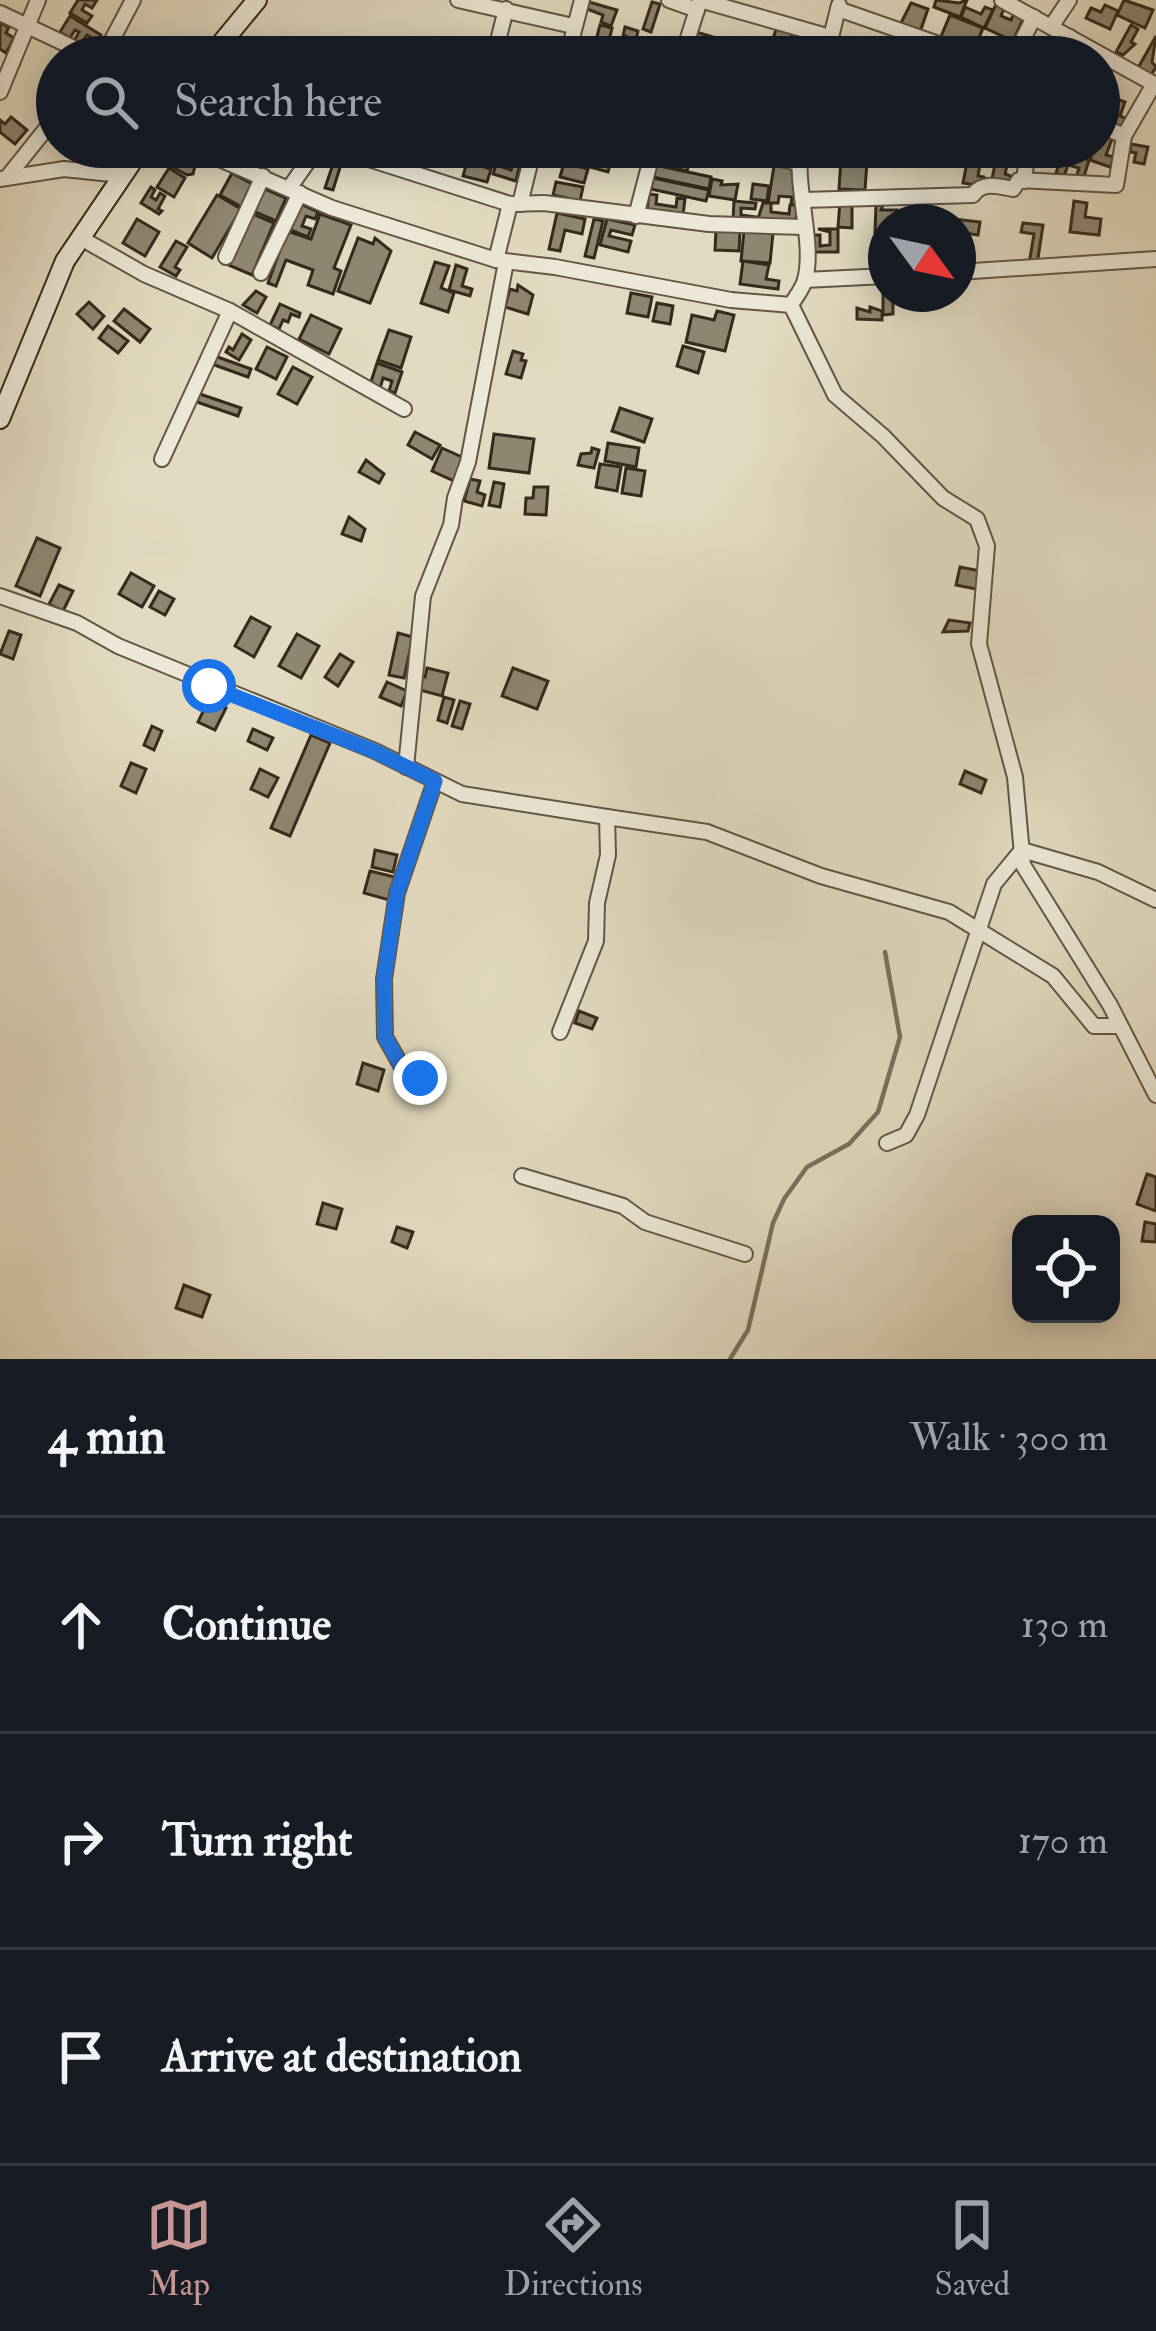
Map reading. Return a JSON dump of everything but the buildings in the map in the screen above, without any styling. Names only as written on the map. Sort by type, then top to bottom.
[{"type":"street","points":[[0,92],[38,0]]},
{"type":"street","points":[[114,36],[133,0]]},
{"type":"street","points":[[227,36],[257,0]]},
{"type":"street","points":[[458,0],[573,26]]},
{"type":"street","points":[[571,36],[582,0]]},
{"type":"street","points":[[669,0],[699,3],[826,36]]},
{"type":"street","points":[[1003,0],[1067,36]]},
{"type":"street","points":[[1052,27],[1069,0]]},
{"type":"street","points":[[689,36],[699,3]]},
{"type":"street","points":[[830,36],[839,4],[922,36]]},
{"type":"street","points":[[499,36],[506,9]]},
{"type":"street","points":[[0,14],[47,36]]},
{"type":"street","points":[[1024,36],[1034,17]]},
{"type":"street","points":[[1120,65],[1155,84],[1124,136],[1120,160]]},
{"type":"street","points":[[1120,134],[1124,136]]},
{"type":"street","points":[[4,177],[36,140]]},
{"type":"street","points":[[0,419],[29,342],[79,236],[127,168]]},
{"type":"street","points":[[243,168],[332,208],[501,261],[731,300],[791,305]]},
{"type":"street","points":[[261,273],[307,168]]},
{"type":"street","points":[[399,168],[515,204],[544,203],[709,224],[803,227]]},
{"type":"street","points":[[406,766],[423,596],[451,525],[468,462],[501,261],[527,168]]},
{"type":"street","points":[[636,216],[649,168]]},
{"type":"street","points":[[791,305],[805,280],[801,168]]},
{"type":"street","points":[[1024,181],[1026,168]]},
{"type":"street","points":[[804,200],[974,195],[991,185],[1013,189],[1019,181],[1116,185],[1119,168]]},
{"type":"street","points":[[4,177],[64,169],[121,176]]},
{"type":"street","points":[[226,257],[263,176]]},
{"type":"street","points":[[79,236],[143,274],[230,310],[404,410]]},
{"type":"street","points":[[976,271],[1156,259]]},
{"type":"street","points":[[805,280],[868,277]]},
{"type":"street","points":[[791,305],[835,394],[943,498],[977,519],[987,546],[979,644],[1015,777],[1027,872],[1086,964],[1156,1095]]},
{"type":"street","points":[[162,459],[230,310]]},
{"type":"street","points":[[0,596],[77,623],[118,646],[462,794],[707,832],[821,876],[949,912],[1053,976],[1094,1026],[1119,1026]]},
{"type":"street","points":[[420,1078],[402,1067],[385,1037],[384,979],[397,893],[435,781]]},
{"type":"street","points":[[560,1032],[596,940],[597,903],[608,855],[607,817]]},
{"type":"street","points":[[1022,850],[1099,872],[1156,900]]},
{"type":"street","points":[[887,1143],[906,1135],[917,1115],[994,884],[1022,850]]},
{"type":"street","points":[[522,1176],[623,1206],[646,1222],[746,1254]]},
{"type":"waterway","points":[[730,1359],[748,1330],[773,1223],[784,1199],[807,1167],[849,1144],[878,1112],[900,1037],[885,952]]},
{"type":"route","points":[[209,686],[374,751],[435,781],[397,893],[384,979],[385,1037],[402,1067],[420,1078]]}]
